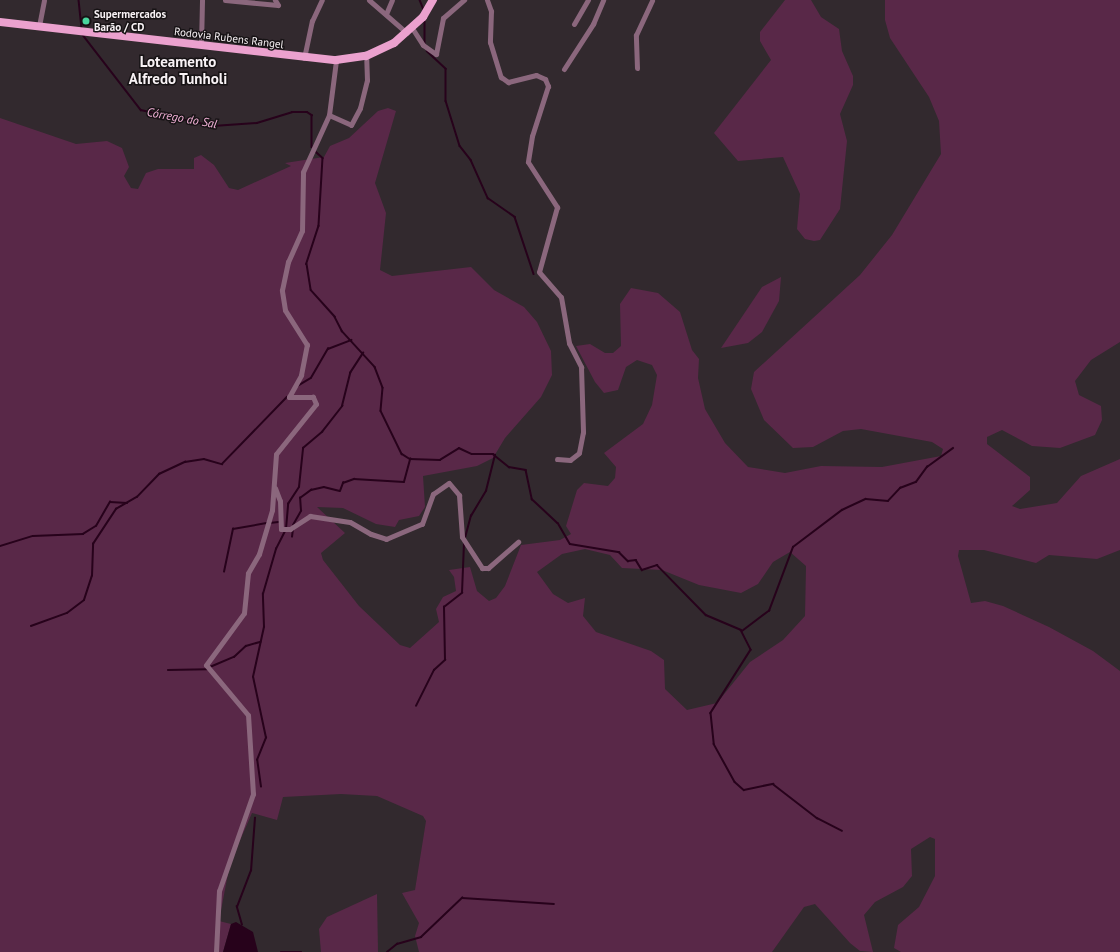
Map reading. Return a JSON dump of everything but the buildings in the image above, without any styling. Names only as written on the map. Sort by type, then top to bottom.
[{"type":"main road","name":"Rodovia Rubens Rangel","points":[[0,22],[201,45],[304,59],[336,60],[366,56],[409,31],[433,0]]},
{"type":"street","points":[[39,26],[44,0]]},
{"type":"street","points":[[201,45],[202,0]]},
{"type":"street","points":[[225,0],[278,5],[275,0]]},
{"type":"street","points":[[304,59],[312,21],[322,0]]},
{"type":"street","points":[[369,0],[436,54],[444,18],[464,0]]},
{"type":"street","points":[[386,14],[392,0]]},
{"type":"street","points":[[487,0],[491,11],[490,42],[501,78],[508,82],[536,75],[545,79],[548,86],[532,136],[528,162],[557,207],[539,272],[561,297],[569,343],[581,367],[583,432],[579,453],[570,460],[557,459]]},
{"type":"street","points":[[574,24],[588,0]]},
{"type":"street","points":[[564,69],[593,24],[603,0]]},
{"type":"street","points":[[637,68],[636,35],[652,0]]},
{"type":"street","points":[[329,115],[352,125],[360,108],[367,80],[366,56]]},
{"type":"street","points":[[216,952],[220,891],[253,794],[248,715],[206,664],[222,639],[242,620],[248,573],[259,554],[275,488],[276,454],[313,412],[314,398],[289,397],[301,375],[307,345],[289,318],[282,301],[288,262],[302,231],[303,172],[314,151],[329,115],[336,60]]},
{"type":"street","points":[[275,488],[280,501],[281,529],[290,529],[310,516],[350,522],[371,534],[386,539],[422,524],[433,494],[449,483],[459,494],[462,536],[482,568],[488,568],[518,542]]},
{"type":"shaded area","points":[[785,0],[811,0],[821,17],[839,29],[842,51],[853,76],[853,85],[840,114],[847,141],[840,209],[820,240],[814,241],[805,239],[797,229],[800,194],[783,157],[738,161],[714,133],[771,60],[760,41],[760,32]]},
{"type":"shaded area","points":[[885,0],[1120,0],[1120,342],[1091,360],[1075,381],[1079,395],[1101,406],[1102,420],[1095,435],[1060,448],[1032,446],[1002,430],[987,437],[987,444],[1030,477],[1030,490],[1012,506],[1020,509],[1057,503],[1081,476],[1120,459],[1120,550],[1097,559],[1049,555],[1036,563],[984,550],[959,550],[958,556],[971,603],[985,601],[1003,606],[1049,627],[1093,651],[1120,671],[1120,952],[901,952],[894,948],[898,925],[919,907],[935,876],[935,839],[930,837],[911,849],[912,876],[903,887],[875,902],[864,915],[873,952],[860,951],[850,943],[815,904],[804,907],[772,952],[419,952],[415,936],[419,923],[402,893],[415,890],[426,821],[423,816],[377,796],[341,794],[283,797],[277,820],[252,813],[230,863],[219,921],[231,924],[223,952],[0,952],[0,118],[76,144],[107,141],[122,148],[129,167],[124,176],[131,188],[138,189],[146,173],[158,169],[194,169],[194,158],[201,155],[214,165],[229,188],[238,190],[291,166],[285,163],[324,157],[330,146],[349,138],[378,111],[388,108],[396,111],[375,183],[386,213],[380,270],[392,276],[471,267],[494,290],[524,307],[537,322],[551,351],[552,375],[541,397],[505,438],[493,458],[477,466],[423,476],[425,507],[419,516],[399,520],[395,527],[376,524],[343,508],[317,507],[345,533],[321,553],[323,560],[359,606],[400,645],[410,648],[439,622],[436,609],[443,597],[456,591],[454,577],[449,570],[470,567],[477,591],[489,601],[496,598],[505,586],[521,545],[560,540],[571,534],[566,526],[577,490],[584,483],[608,486],[615,478],[616,467],[604,453],[643,424],[652,405],[657,375],[652,365],[637,360],[626,367],[618,390],[604,393],[595,382],[576,346],[590,344],[605,353],[613,353],[621,346],[620,304],[631,288],[658,293],[680,312],[692,350],[699,359],[698,378],[705,409],[725,443],[748,467],[785,473],[821,466],[882,467],[941,456],[943,449],[932,442],[861,429],[843,431],[813,447],[793,448],[764,420],[751,389],[754,372],[860,275],[892,235],[941,154],[939,121],[929,97],[890,38],[885,20]],"holes":[[[585,549],[610,555],[622,568],[662,570],[699,585],[741,593],[758,584],[773,562],[790,552],[806,566],[805,616],[783,640],[750,662],[717,703],[687,710],[665,689],[664,660],[651,651],[596,632],[583,616],[585,598],[568,603],[553,594],[537,572],[562,554]]]},
{"type":"shaded area","points":[[781,277],[779,301],[762,332],[748,343],[721,348],[762,287]]},
{"type":"shaded area","points":[[377,894],[378,952],[321,952],[319,929],[327,917]]},
{"type":"shaded area","points":[[236,922],[253,932],[258,952],[223,952],[231,924]]},
{"type":"waterway","points":[[79,0],[82,29]]},
{"type":"waterway","points":[[420,0],[424,10]]},
{"type":"waterway","points":[[425,20],[425,44]]},
{"type":"waterway","name":"Córrego do Sal","points":[[83,35],[141,110],[213,126],[257,123],[292,112],[307,112],[312,115],[312,147]]},
{"type":"waterway","points":[[427,51],[446,69],[446,101],[460,146],[471,160],[488,198],[515,217],[534,274]]},
{"type":"waterway","points":[[314,150],[323,158],[319,226],[307,264],[311,290],[335,317],[342,331],[375,367],[383,388],[381,411],[402,454],[410,459],[440,460],[459,448],[472,454],[493,454],[509,467],[526,470],[532,499],[558,523],[570,544],[619,552],[628,561],[636,560],[642,570],[657,565],[706,615],[741,630],[751,650],[711,713],[714,744],[735,782],[744,790],[773,784],[817,818],[842,831]]},
{"type":"waterway","points":[[296,387],[311,378],[328,349],[351,340]]},
{"type":"waterway","points":[[261,787],[257,760],[266,738],[253,677],[264,627],[263,594],[276,549],[286,529],[288,504],[299,487],[303,448],[322,432],[342,406],[350,373],[363,353]]},
{"type":"waterway","points":[[31,626],[67,613],[84,600],[92,576],[93,544],[116,509],[137,497],[159,474],[185,462],[204,459],[222,464],[287,397]]},
{"type":"waterway","points":[[742,631],[769,611],[793,547],[842,510],[866,499],[888,501],[900,488],[916,482],[927,467],[953,448]]},
{"type":"waterway","points":[[465,538],[471,516],[486,491],[495,455]]},
{"type":"waterway","points":[[293,525],[301,511],[300,498],[311,490],[324,487],[340,491],[343,483],[354,479],[404,482],[410,459]]},
{"type":"waterway","points":[[0,546],[33,536],[83,534],[96,526],[110,502],[127,503]]},
{"type":"waterway","points":[[270,523],[278,522]]},
{"type":"waterway","points":[[224,572],[233,529],[267,523]]},
{"type":"waterway","points":[[292,537],[293,529]]},
{"type":"waterway","points":[[416,706],[434,670],[445,660],[444,607],[462,593],[464,544]]},
{"type":"waterway","points":[[210,667],[234,657],[246,646],[260,642]]},
{"type":"waterway","points":[[168,670],[207,669]]},
{"type":"waterway","points":[[242,925],[237,907],[251,871],[255,818]]},
{"type":"waterway","points":[[387,952],[397,944],[421,937],[462,898],[554,904]]},
{"type":"waterway","points":[[281,952],[301,952]]},
{"type":"place","name":"Supermercados Barão / CD","points":[[86,21]]},
{"type":"district","name":"Loteamento Alfredo Tunholi","points":[[178,70]]}]
